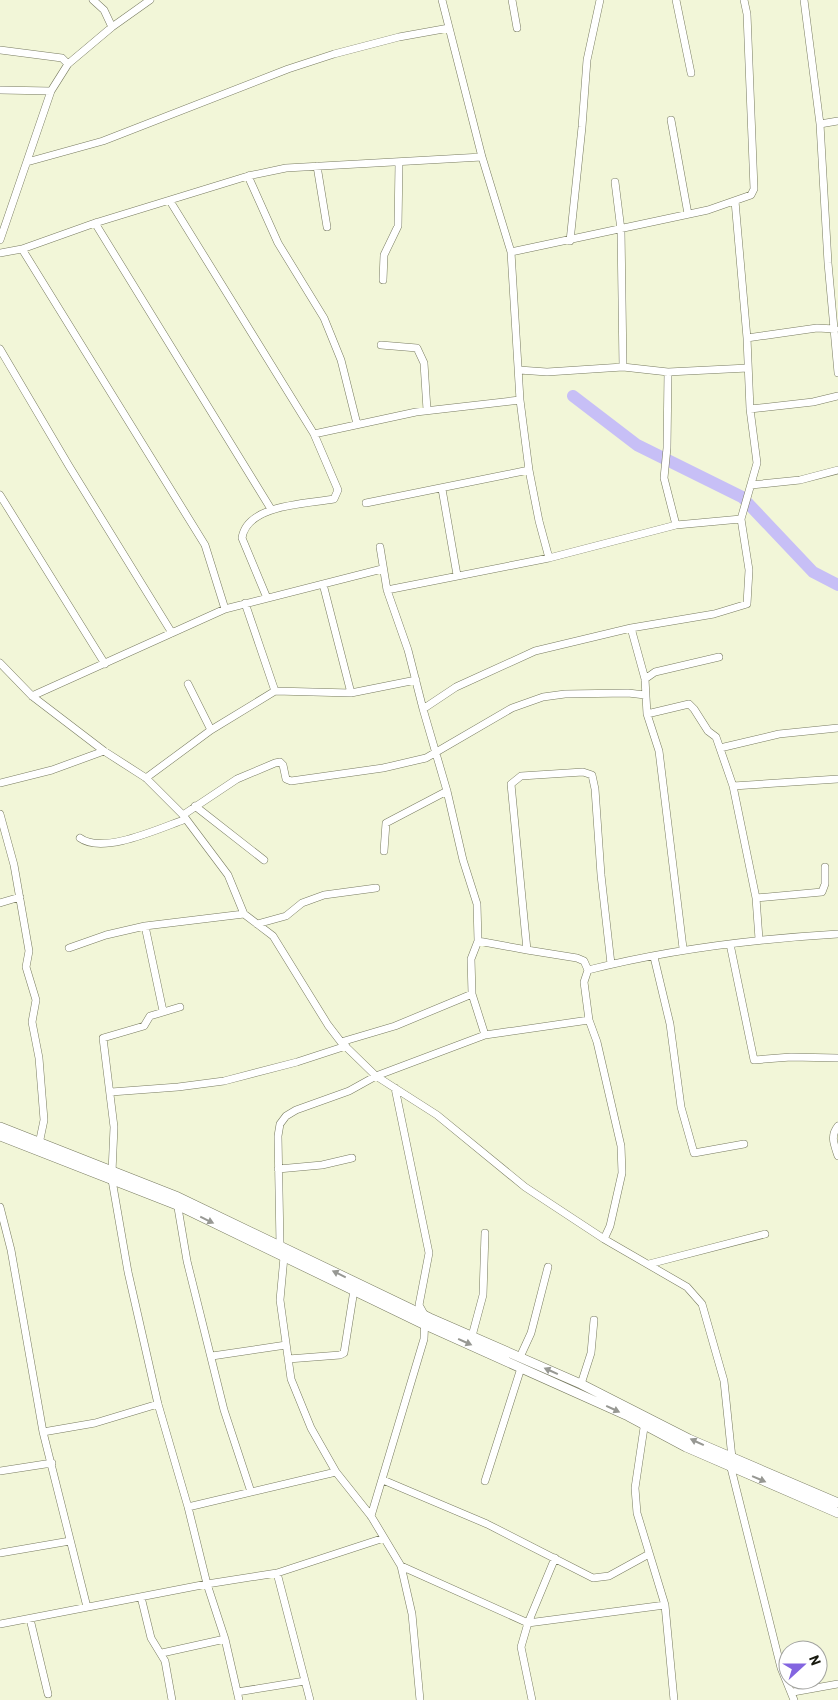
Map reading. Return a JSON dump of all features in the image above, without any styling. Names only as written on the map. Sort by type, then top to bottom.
[{"type":"main road","points":[[0,1128],[112,1176]]},
{"type":"main road","points":[[0,1136],[177,1201],[280,1245],[521,1368],[645,1420]]},
{"type":"main road","points":[[177,1201],[284,1257],[354,1290],[424,1320],[472,1336],[581,1384],[645,1420],[838,1513]]},
{"type":"main road","points":[[732,1463],[838,1503]]},
{"type":"street","points":[[92,0],[104,10],[112,27]]},
{"type":"street","points":[[0,240],[51,91],[68,64],[112,27],[150,0]]},
{"type":"street","points":[[442,0],[482,157],[511,252],[520,400],[538,521],[549,558]]},
{"type":"street","points":[[512,0],[517,28]]},
{"type":"street","points":[[570,241],[587,60],[600,0]]},
{"type":"street","points":[[676,0],[691,73]]},
{"type":"street","points":[[511,252],[621,230],[688,214],[751,195],[754,190],[747,14],[744,0]]},
{"type":"street","points":[[804,0],[820,124],[828,263],[838,373]]},
{"type":"street","points":[[28,162],[103,141],[288,69],[334,54],[399,37],[449,28]]},
{"type":"street","points":[[0,50],[62,58],[68,64]]},
{"type":"street","points":[[0,90],[51,91]]},
{"type":"street","points":[[671,120],[688,214]]},
{"type":"street","points":[[820,124],[838,121]]},
{"type":"street","points":[[0,253],[22,248],[94,222],[170,201],[248,176],[286,168],[482,157]]},
{"type":"street","points":[[383,280],[384,255],[398,226],[400,163]]},
{"type":"street","points":[[317,166],[327,227]]},
{"type":"street","points":[[248,176],[278,243],[324,318],[342,360],[357,424]]},
{"type":"street","points":[[614,182],[621,230],[623,367]]},
{"type":"street","points":[[170,201],[314,434],[338,490],[338,495],[334,499],[271,509],[249,521],[244,528],[242,538],[267,598]]},
{"type":"street","points":[[423,709],[456,687],[535,651],[631,628],[714,614],[746,604],[749,570],[741,519],[757,463],[750,409],[747,338],[735,201]]},
{"type":"street","points":[[94,222],[271,509]]},
{"type":"street","points":[[22,248],[205,545],[225,609]]},
{"type":"street","points":[[747,338],[809,329],[835,329]]},
{"type":"street","points":[[381,345],[417,348],[424,363],[427,410]]},
{"type":"street","points":[[0,349],[68,466],[172,633]]},
{"type":"street","points":[[519,370],[547,372],[623,367],[668,372],[748,368]]},
{"type":"street","points":[[668,372],[667,448],[664,478],[676,525]]},
{"type":"street","points":[[750,409],[813,402],[838,396]]},
{"type":"street","points":[[314,434],[427,410],[520,400]]},
{"type":"street","points":[[366,503],[529,470]]},
{"type":"street","points":[[751,485],[800,480],[838,470]]},
{"type":"street","points":[[442,489],[457,575]]},
{"type":"street","points":[[0,495],[105,664]]},
{"type":"street","points":[[386,590],[549,558],[676,525],[741,519]]},
{"type":"street","points":[[380,547],[386,590],[408,650],[447,791],[463,860],[478,904],[478,941],[471,959],[472,994],[485,1036]]},
{"type":"street","points":[[32,696],[225,609],[382,569]]},
{"type":"street","points":[[323,584],[351,693]]},
{"type":"street","points":[[245,603],[275,691]]},
{"type":"street","points":[[631,628],[645,679],[648,714],[659,751],[664,805],[672,847],[683,948]]},
{"type":"street","points":[[645,679],[655,672],[719,657]]},
{"type":"street","points":[[0,663],[32,696],[104,751],[146,778],[185,817],[228,875],[244,914],[273,936],[328,1025],[376,1076],[437,1115],[525,1187],[604,1238],[687,1287],[702,1304],[724,1381],[732,1463],[781,1668],[793,1692],[794,1700]]},
{"type":"street","points":[[146,778],[211,730],[275,691],[351,693],[416,680]]},
{"type":"street","points":[[188,684],[211,730]]},
{"type":"street","points":[[80,838],[87,843],[99,845],[123,840],[185,817],[195,806],[237,779],[275,763],[280,762],[283,765],[286,780],[384,768],[426,758],[512,708],[544,697],[565,694],[628,692],[646,695]]},
{"type":"street","points":[[648,714],[688,704],[692,706],[708,731],[716,736],[733,786],[756,898],[759,939]]},
{"type":"street","points":[[720,748],[779,734],[838,728]]},
{"type":"street","points":[[0,783],[52,770],[104,751]]},
{"type":"street","points":[[527,950],[511,784],[521,776],[583,772],[592,775],[595,789],[601,875],[611,964]]},
{"type":"street","points":[[733,786],[838,779]]},
{"type":"street","points":[[384,851],[386,823],[447,791]]},
{"type":"street","points":[[195,806],[264,860]]},
{"type":"street","points":[[0,814],[20,897],[29,951],[26,967],[36,1000],[32,1022],[39,1058],[44,1120],[39,1144]]},
{"type":"street","points":[[756,898],[822,892],[825,884],[825,867]]},
{"type":"street","points":[[257,924],[286,916],[302,903],[324,895],[376,888]]},
{"type":"street","points":[[0,903],[20,897]]},
{"type":"street","points":[[69,948],[106,935],[146,926],[244,914]]},
{"type":"street","points":[[146,926],[163,1011]]},
{"type":"street","points":[[588,970],[654,957],[683,948],[730,944],[759,939],[838,934]]},
{"type":"street","points":[[478,941],[577,958],[584,962],[588,970],[584,982],[590,1020],[621,1146],[622,1173],[610,1226],[604,1238]]},
{"type":"street","points":[[730,944],[754,1060],[791,1057],[838,1058]]},
{"type":"street","points":[[654,957],[670,1024],[681,1106],[694,1153],[744,1144]]},
{"type":"street","points":[[111,1092],[224,1081],[297,1062],[395,1026],[472,994]]},
{"type":"street","points":[[180,1007],[150,1016],[144,1026],[103,1038],[114,1127],[112,1176],[128,1272],[158,1404],[188,1507],[207,1584],[226,1639],[239,1700]]},
{"type":"street","points":[[280,1245],[278,1136],[280,1124],[286,1116],[296,1110],[349,1091],[376,1076],[485,1036],[590,1020]]},
{"type":"street","points":[[371,1516],[424,1339],[424,1320],[419,1305],[428,1253],[395,1088]]},
{"type":"street","points":[[838,1126],[833,1133],[833,1142],[838,1156]]},
{"type":"street","points":[[278,1169],[322,1166],[352,1158]]},
{"type":"street","points":[[177,1201],[187,1261],[224,1410],[251,1492]]},
{"type":"street","points":[[0,1207],[11,1250],[44,1432],[87,1607]]},
{"type":"street","points":[[472,1336],[483,1295],[484,1233]]},
{"type":"street","points":[[649,1264],[765,1234]]},
{"type":"street","points":[[284,1257],[280,1300],[288,1359],[299,1402],[336,1472],[371,1516],[401,1566],[412,1614],[420,1700]]},
{"type":"street","points":[[520,1357],[531,1333],[548,1267]]},
{"type":"street","points":[[288,1359],[340,1355],[344,1353],[354,1290]]},
{"type":"street","points":[[581,1384],[590,1353],[594,1320]]},
{"type":"street","points":[[212,1356],[286,1345]]},
{"type":"street","points":[[485,1481],[521,1368]]},
{"type":"street","points":[[44,1432],[95,1423],[158,1404]]},
{"type":"street","points":[[645,1420],[635,1488],[637,1513],[666,1605],[674,1699],[665,1700]]},
{"type":"street","points":[[0,1471],[52,1463]]},
{"type":"street","points":[[188,1507],[336,1472]]},
{"type":"street","points":[[383,1480],[487,1524],[593,1578],[601,1579],[649,1554]]},
{"type":"street","points":[[0,1624],[207,1584],[277,1573],[384,1538]]},
{"type":"street","points":[[0,1553],[70,1541]]},
{"type":"street","points":[[532,1700],[521,1647],[528,1623],[555,1558]]},
{"type":"street","points":[[401,1566],[528,1623],[666,1605]]},
{"type":"street","points":[[277,1573],[310,1700]]},
{"type":"street","points":[[141,1597],[151,1638],[162,1653],[172,1700]]},
{"type":"street","points":[[30,1619],[48,1694]]},
{"type":"street","points":[[162,1653],[226,1639]]},
{"type":"street","points":[[237,1692],[305,1681]]},
{"type":"street","points":[[793,1692],[838,1684]]},
{"type":"waterway","points":[[573,396],[637,445],[742,497],[813,572],[838,585]]}]
